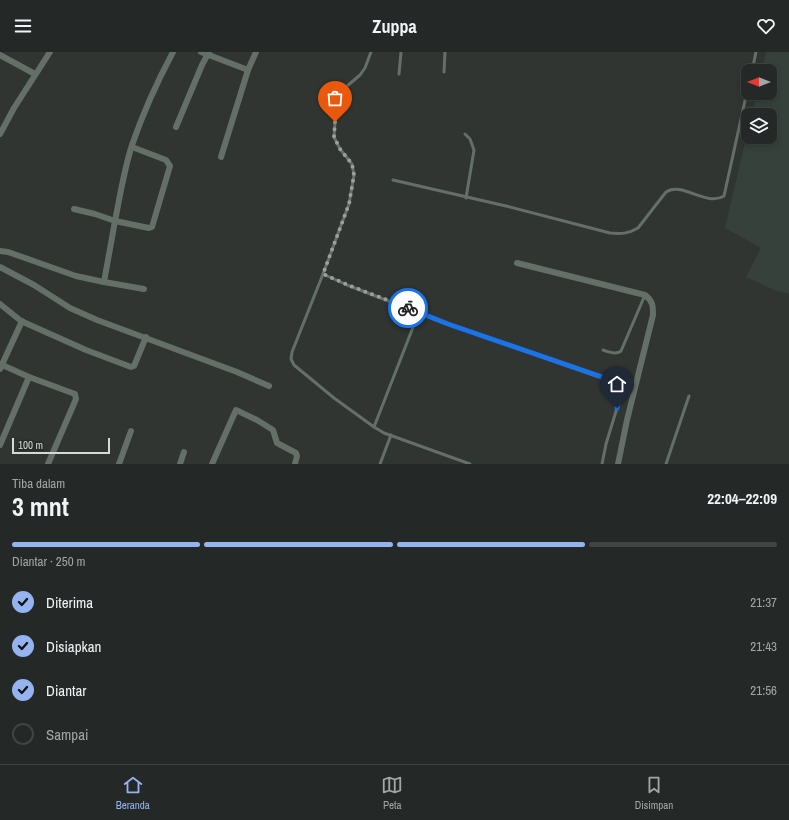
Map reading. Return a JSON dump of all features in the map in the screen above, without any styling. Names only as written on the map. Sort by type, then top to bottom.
[{"type":"street","points":[[0,134],[14,108],[50,52]]},
{"type":"street","points":[[104,282],[115,221],[132,147],[153,93],[173,52]]},
{"type":"street","points":[[201,52],[248,70]]},
{"type":"street","points":[[221,157],[248,70],[256,52]]},
{"type":"street","points":[[176,127],[202,65],[209,54]]},
{"type":"street","points":[[0,55],[35,74]]},
{"type":"street","points":[[74,209],[115,221],[149,228],[152,227],[170,166],[166,160],[132,147]]},
{"type":"street","points":[[0,251],[8,252],[76,276],[144,289]]},
{"type":"street","points":[[517,264],[645,295],[650,299],[653,305],[653,315],[627,420],[618,464]]},
{"type":"street","points":[[0,267],[34,285],[70,308],[97,320],[146,337],[269,386]]},
{"type":"street","points":[[0,304],[22,322],[86,350],[131,366],[134,366],[146,337]]},
{"type":"street","points":[[22,322],[1,366],[75,394],[76,397],[48,464]]},
{"type":"street","points":[[0,445],[29,377]]},
{"type":"street","points":[[212,464],[236,410],[273,430],[277,443],[296,453],[297,456],[295,464]]},
{"type":"street","points":[[119,464],[131,431]]},
{"type":"street","points":[[180,464],[184,452]]},
{"type":"lane","points":[[370,52],[365,68],[360,75],[340,92],[336,108],[334,137],[340,149],[352,164],[354,175],[349,204],[292,352],[291,359],[294,365],[303,374],[374,427],[391,436],[470,464]]},
{"type":"lane","points":[[399,74],[401,52]]},
{"type":"lane","points":[[444,72],[445,52]]},
{"type":"lane","points":[[753,64],[756,52]]},
{"type":"lane","points":[[393,180],[506,206],[610,233],[621,234],[632,232],[638,228],[669,190],[678,190],[711,199],[719,199],[724,196],[745,100]]},
{"type":"lane","points":[[465,134],[470,139],[474,150],[466,198]]},
{"type":"lane","points":[[323,274],[419,312],[616,383],[621,395],[606,444],[602,464]]},
{"type":"lane","points":[[603,350],[614,353],[622,351],[645,295]]},
{"type":"lane","points":[[374,427],[419,312]]},
{"type":"lane","points":[[666,464],[689,396]]},
{"type":"lane","points":[[380,464],[391,436]]},
{"type":"shaded area","points":[[766,52],[789,52],[789,294],[774,290],[746,277],[761,248],[725,228],[745,144],[777,144],[777,108],[753,108],[755,100],[777,100],[777,64],[763,64]]},
{"type":"way so far","points":[[335,122],[334,137],[340,149],[348,156],[352,164],[354,175],[349,204],[323,274],[408,308]]},
{"type":"route","points":[[408,308],[448,324],[611,380],[616,383],[621,395],[617,408]]}]
